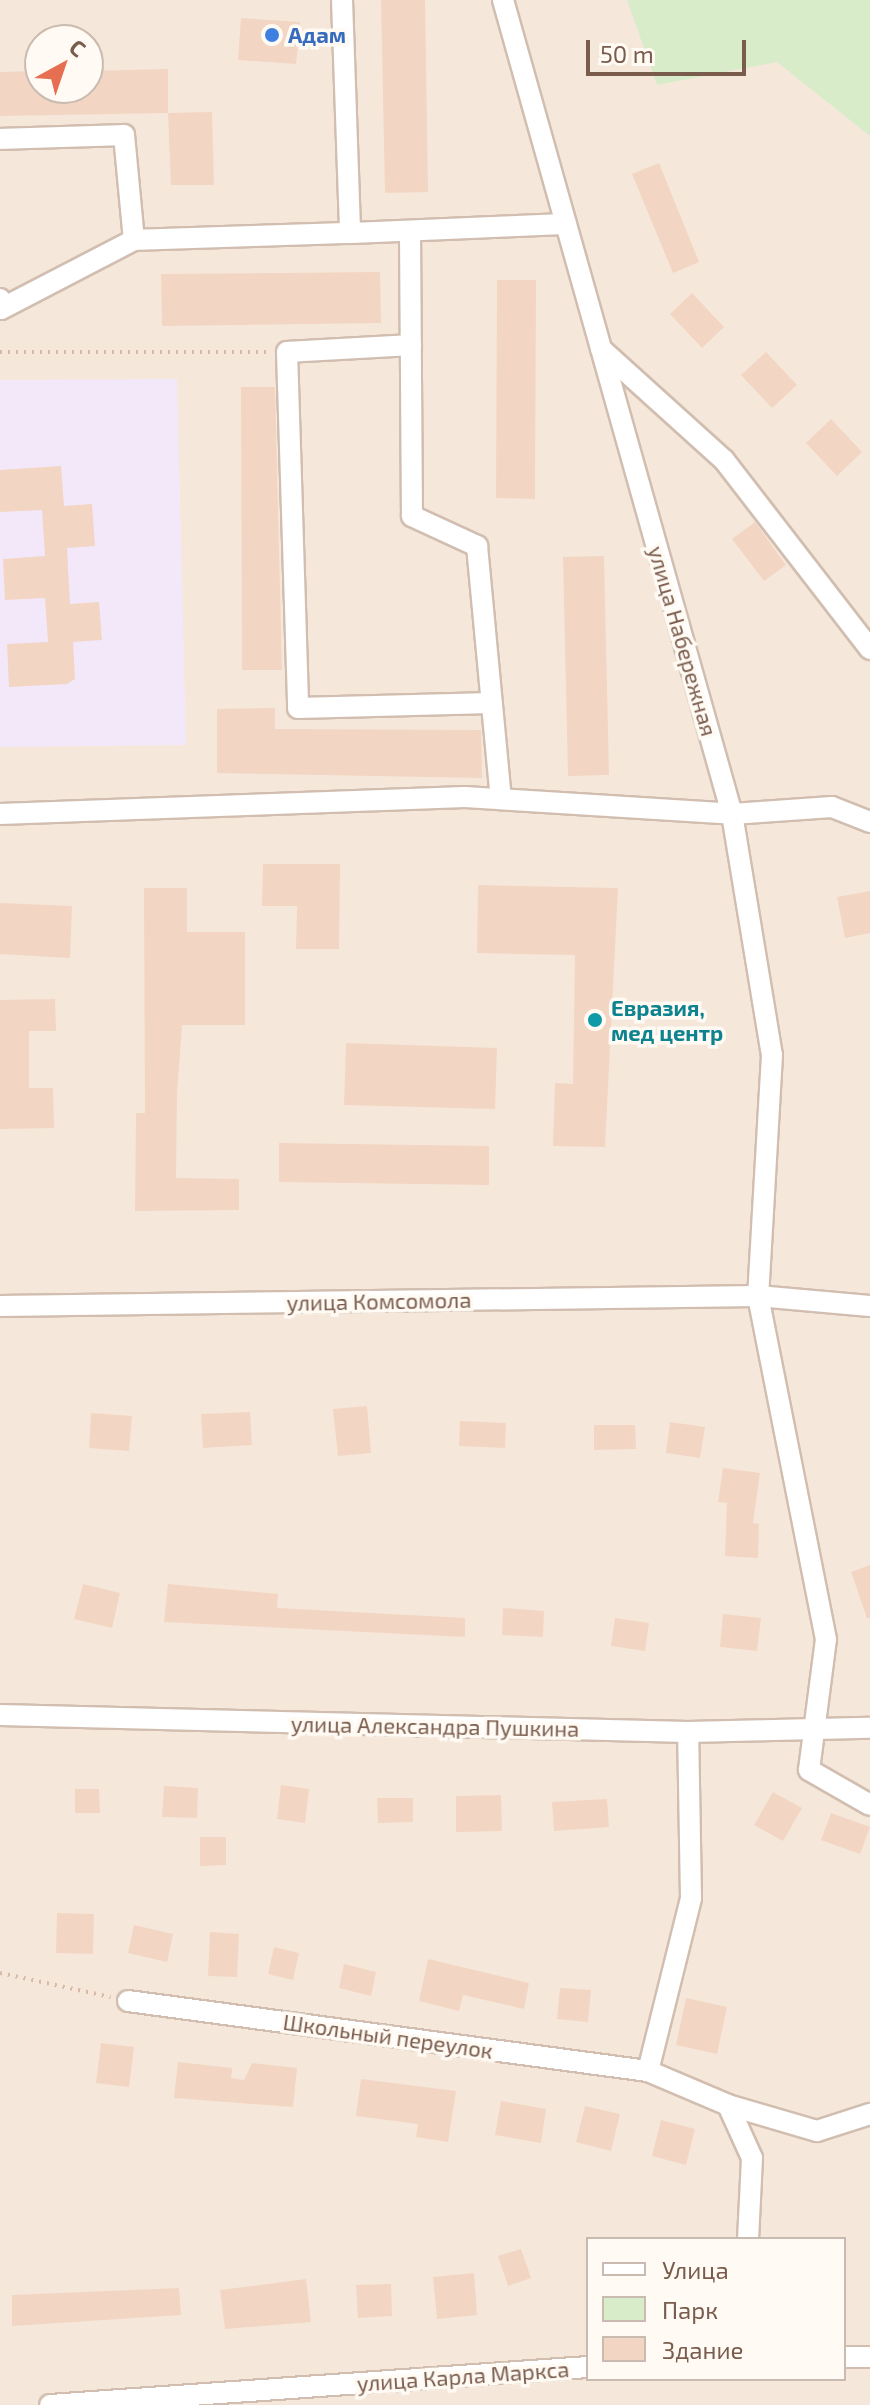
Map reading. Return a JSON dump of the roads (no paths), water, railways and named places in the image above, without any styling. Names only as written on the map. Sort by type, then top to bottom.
[{"type":"street","points":[[342,0],[350,233]]},
{"type":"street","name":"улица Набережная","points":[[503,0],[732,814],[772,1055],[758,1296],[826,1639],[819,1732],[809,1770],[870,1805]]},
{"type":"street","points":[[0,139],[124,135],[134,240]]},
{"type":"street","points":[[0,299],[1,309],[134,240],[566,224]]},
{"type":"street","points":[[410,232],[412,516],[477,546],[501,799]]},
{"type":"street","points":[[411,345],[287,352],[298,708],[491,703]]},
{"type":"street","points":[[601,349],[724,460],[870,649]]},
{"type":"street","points":[[0,814],[501,799],[732,814],[832,807],[870,822]]},
{"type":"street","name":"улица Комсомола","points":[[0,1306],[758,1296],[870,1306]]},
{"type":"street","name":"улица Александра Пушкина","points":[[0,1715],[688,1732],[819,1732],[870,1728]]},
{"type":"street","points":[[648,2071],[691,1898],[688,1732]]},
{"type":"street","name":"Школьный переулок","points":[[128,2001],[648,2071],[728,2105],[817,2131],[870,2114]]},
{"type":"street","points":[[728,2105],[752,2158],[748,2237]]},
{"type":"street","points":[[846,2357],[870,2357]]},
{"type":"street","name":"улица Карла Маркса","points":[[50,2405],[586,2367]]},
{"type":"place","name":"Адам","points":[[272,35]]},
{"type":"place","name":"Евразия, мед центр","points":[[595,1020]]}]
